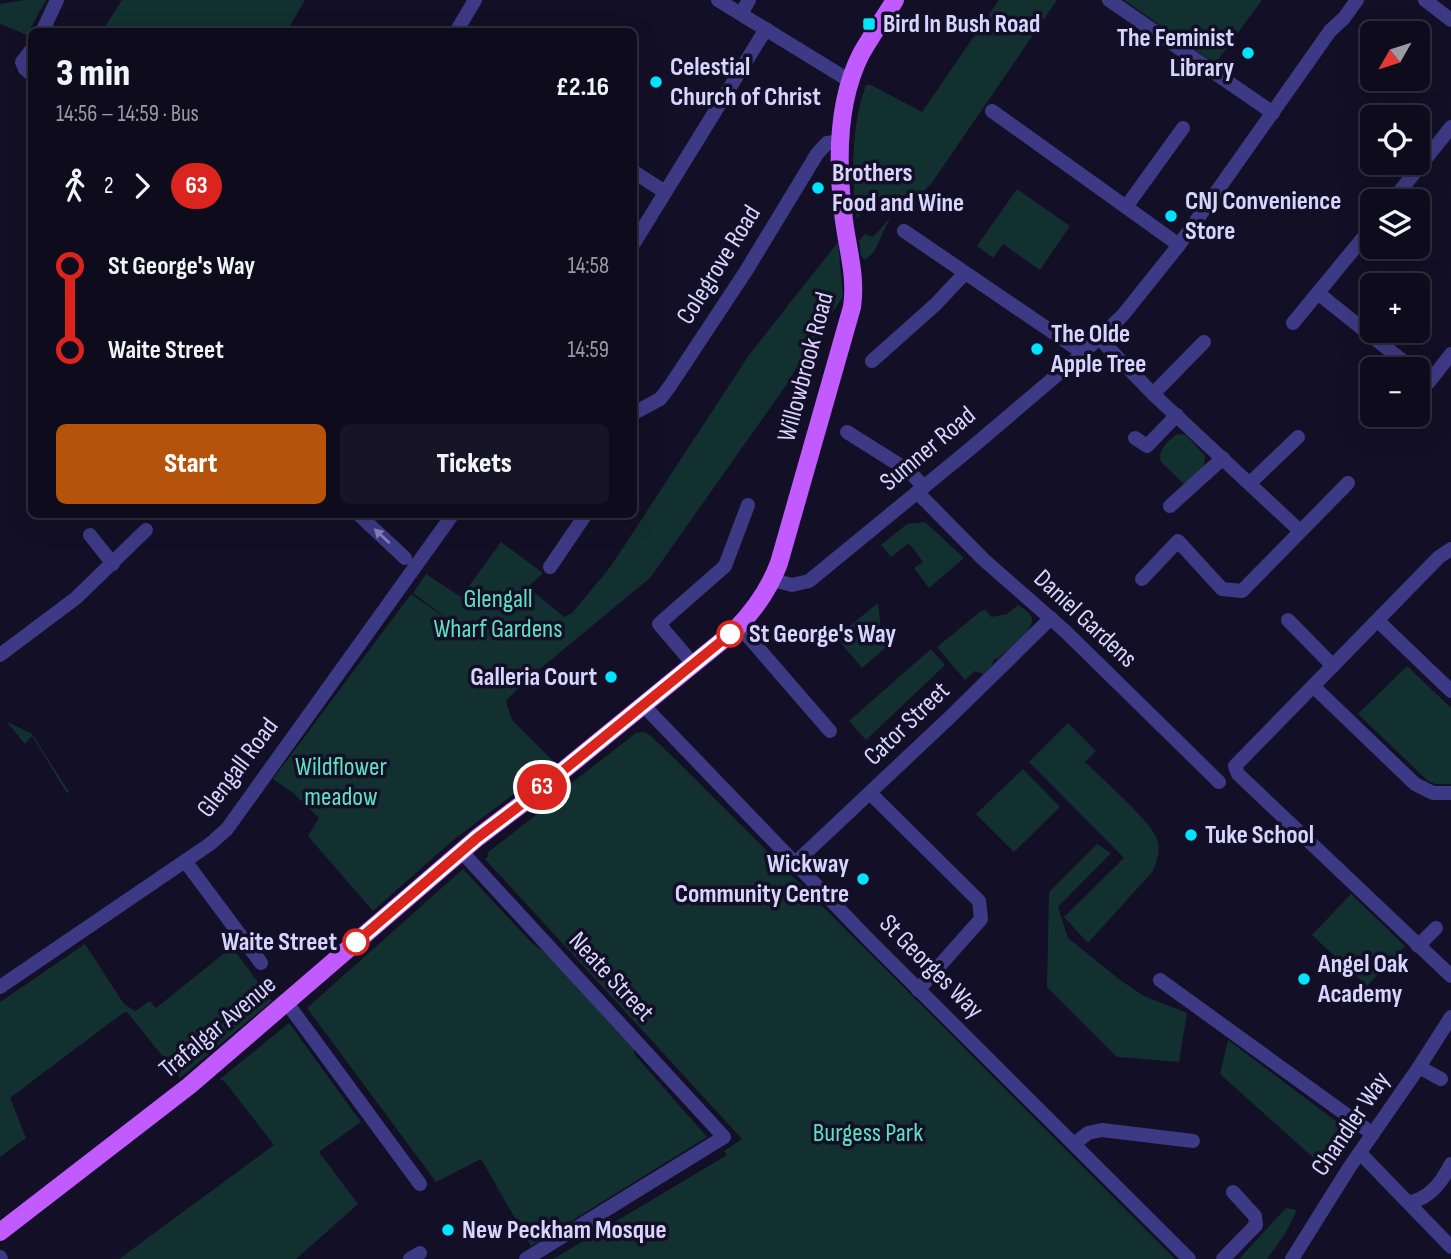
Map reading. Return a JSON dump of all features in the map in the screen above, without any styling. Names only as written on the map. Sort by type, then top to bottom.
[{"type":"main road","name":"Willowbrook Road","points":[[773,580],[849,321],[855,281],[843,211],[843,110],[861,53],[895,0]]},
{"type":"main road","points":[[461,851],[739,626],[761,600],[773,580]]},
{"type":"main road","name":"Trafalgar Avenue","points":[[0,1232],[124,1138],[287,1003],[461,851]]},
{"type":"street","points":[[44,28],[57,0]]},
{"type":"street","points":[[458,28],[475,0]]},
{"type":"street","points":[[718,0],[850,81]]},
{"type":"street","points":[[741,14],[749,0]]},
{"type":"street","points":[[1109,0],[1273,113]]},
{"type":"street","name":"Sumner Road","points":[[773,580],[792,585],[809,581],[1099,338],[1129,308],[1179,244],[1330,31],[1357,0]]},
{"type":"street","points":[[1425,0],[1451,20]]},
{"type":"street","points":[[637,238],[766,29]]},
{"type":"street","points":[[28,54],[22,62],[28,72]]},
{"type":"street","points":[[992,111],[1179,244]]},
{"type":"street","points":[[1402,189],[1451,127]]},
{"type":"street","points":[[1126,207],[1183,128]]},
{"type":"street","name":"Colegrove Road","points":[[637,411],[660,399],[670,386],[731,295],[817,154],[827,143],[841,141]]},
{"type":"street","points":[[637,174],[665,192]]},
{"type":"street","points":[[904,231],[1083,353]]},
{"type":"street","points":[[1293,323],[1360,241]]},
{"type":"street","points":[[872,361],[936,304],[965,272]]},
{"type":"street","points":[[1319,294],[1398,357]]},
{"type":"street","points":[[1099,338],[1153,394],[1300,531]]},
{"type":"street","points":[[1153,394],[1204,342]]},
{"type":"street","points":[[1430,381],[1451,354]]},
{"type":"street","points":[[1135,438],[1147,446],[1177,415]]},
{"type":"street","name":"Daniel Gardens","points":[[847,432],[909,471],[920,489],[982,559],[1051,618],[1219,782]]},
{"type":"street","points":[[1250,483],[1298,437]]},
{"type":"street","points":[[1170,506],[1223,458]]},
{"type":"street","points":[[1142,579],[1178,541],[1223,589],[1242,591],[1348,483]]},
{"type":"street","points":[[693,664],[659,624],[725,566],[748,505]]},
{"type":"street","points":[[362,518],[405,558]]},
{"type":"street","name":"Glengall Road","points":[[0,987],[227,829],[450,518]]},
{"type":"street","points":[[550,567],[583,518]]},
{"type":"street","points":[[0,655],[76,598],[146,530]]},
{"type":"street","points":[[90,535],[113,564]]},
{"type":"street","points":[[1451,549],[1439,557],[1235,766],[1238,774],[1451,976]]},
{"type":"street","name":"Cator Street","points":[[794,863],[1051,618]]},
{"type":"street","points":[[1288,620],[1333,666]]},
{"type":"street","points":[[1378,621],[1451,691]]},
{"type":"street","points":[[739,626],[830,731]]},
{"type":"street","points":[[1313,686],[1415,784],[1433,793],[1451,793]]},
{"type":"street","name":"St Georges Way","points":[[643,705],[919,990],[1189,1259]]},
{"type":"street","points":[[870,793],[979,901],[981,919],[919,990]]},
{"type":"street","name":"Neate Street","points":[[461,851],[724,1137],[526,1259]]},
{"type":"street","points":[[185,860],[261,963]]},
{"type":"street","points":[[1418,946],[1436,928]]},
{"type":"street","points":[[1160,980],[1373,1134]]},
{"type":"street","points":[[287,1003],[420,1184]]},
{"type":"street","name":"Chandler Way","points":[[1292,1259],[1451,1017]]},
{"type":"street","points":[[1419,1067],[1446,1082]]},
{"type":"street","points":[[1074,1144],[1088,1133],[1102,1130],[1193,1140]]},
{"type":"street","points":[[1360,1153],[1410,1202],[1451,1248],[1441,1259]]},
{"type":"street","points":[[1410,1202],[1422,1200],[1444,1178],[1451,1164]]},
{"type":"street","points":[[1223,1259],[1256,1225],[1255,1216],[1233,1192]]},
{"type":"green space","points":[[46,0],[31,28],[28,28],[27,35],[0,24],[0,4]]},
{"type":"green space","points":[[122,0],[305,0],[289,28],[104,28]]},
{"type":"green space","points":[[999,0],[1057,0],[931,184],[906,208],[894,200],[880,208],[864,207],[857,219],[854,186],[855,134],[866,85],[871,85],[922,112]]},
{"type":"green space","points":[[1124,0],[1262,0],[1215,64]]},
{"type":"green space","points":[[1017,189],[1070,226],[1040,270],[1003,244],[993,258],[977,246]]},
{"type":"green space","points":[[890,218],[874,252],[865,260],[861,256],[859,240],[865,234],[873,237]]},
{"type":"green space","points":[[838,242],[843,297],[787,384],[650,578],[524,682],[506,701],[512,720],[555,763],[452,841],[373,911],[308,836],[319,818],[293,793],[273,779],[411,594],[456,625],[413,593],[426,574],[461,597],[501,542],[543,573],[528,587],[564,617],[572,613],[611,566],[749,355]]},
{"type":"green space","points":[[1177,434],[1186,435],[1205,456],[1204,466],[1185,485],[1160,458],[1164,446]]},
{"type":"green space","points":[[925,522],[964,558],[929,588],[914,568],[923,562],[909,543],[891,557],[881,545],[907,524]]},
{"type":"green space","points":[[878,603],[881,631],[891,643],[862,668],[836,637]]},
{"type":"green space","points":[[1018,605],[1031,616],[1032,621],[1026,633],[994,659],[991,667],[983,674],[975,671],[965,680],[937,647],[981,611],[986,610],[991,617],[1007,614]]},
{"type":"green space","points":[[931,649],[945,665],[866,740],[849,721]]},
{"type":"green space","points":[[1407,666],[1451,708],[1451,784],[1428,781],[1358,714]]},
{"type":"green space","points":[[7,722],[32,734],[69,792],[67,793],[32,736],[25,744]]},
{"type":"green space","points":[[1068,723],[1096,751],[1085,762],[1153,831],[1159,847],[1153,871],[1088,943],[1064,917],[1124,858],[1029,762]]},
{"type":"green space","name":"Burgess Park","points":[[644,732],[674,758],[1175,1259],[553,1259],[727,1155],[724,1151],[742,1139],[485,859],[487,853],[545,808],[547,802],[636,733]]},
{"type":"green space","points":[[1023,769],[1060,807],[1014,852],[976,814]]},
{"type":"green space","points":[[1097,844],[1111,853],[1058,907],[1068,938],[1144,996],[1187,1013],[1179,1062],[1117,1057],[1047,987],[1049,892]]},
{"type":"green space","points":[[463,869],[532,943],[547,954],[634,1049],[635,1055],[707,1137],[531,1246],[481,1159],[436,1182],[307,1008]]},
{"type":"green space","points":[[1351,894],[1405,946],[1367,986],[1312,935]]},
{"type":"green space","points":[[85,944],[124,1004],[135,1011],[150,1001],[156,1008],[232,947],[272,1001],[180,1078],[127,1012],[123,1013],[10,1098],[26,1138],[0,1157],[0,1002]]},
{"type":"green space","points":[[289,1023],[361,1122],[319,1152],[358,1204],[296,1259],[119,1259],[274,1145],[220,1079]]},
{"type":"green space","points":[[1228,1040],[1341,1125],[1317,1161],[1220,1074]]},
{"type":"green space","points":[[1286,1208],[1297,1210],[1285,1234],[1267,1259],[1239,1259]]},
{"type":"bus line","name":"63","points":[[356,942],[477,838],[730,634]]},
{"type":"place","name":"Bird In Bush Road","points":[[869,24]]},
{"type":"place","name":"The Feminist Library","points":[[1248,53]]},
{"type":"place","name":"Celestial Church of Christ","points":[[656,82]]},
{"type":"place","name":"Brothers Food and Wine","points":[[818,188]]},
{"type":"place","name":"CNJ Convenience Store","points":[[1171,216]]},
{"type":"place","name":"The Olde Apple Tree","points":[[1037,349]]},
{"type":"place","name":"St George's Way","points":[[730,634]]},
{"type":"place","name":"Galleria Court","points":[[611,677]]},
{"type":"place","name":"Tuke School","points":[[1191,835]]},
{"type":"place","name":"Wickway Community Centre","points":[[863,879]]},
{"type":"place","name":"Waite Street","points":[[356,942]]},
{"type":"place","name":"Angel Oak Academy","points":[[1304,979]]},
{"type":"place","name":"New Peckham Mosque","points":[[448,1230]]},
{"type":"park label","name":"Glengall Wharf Gardens","points":[[498,614]]},
{"type":"park label","name":"Wildflower meadow","points":[[341,782]]}]
